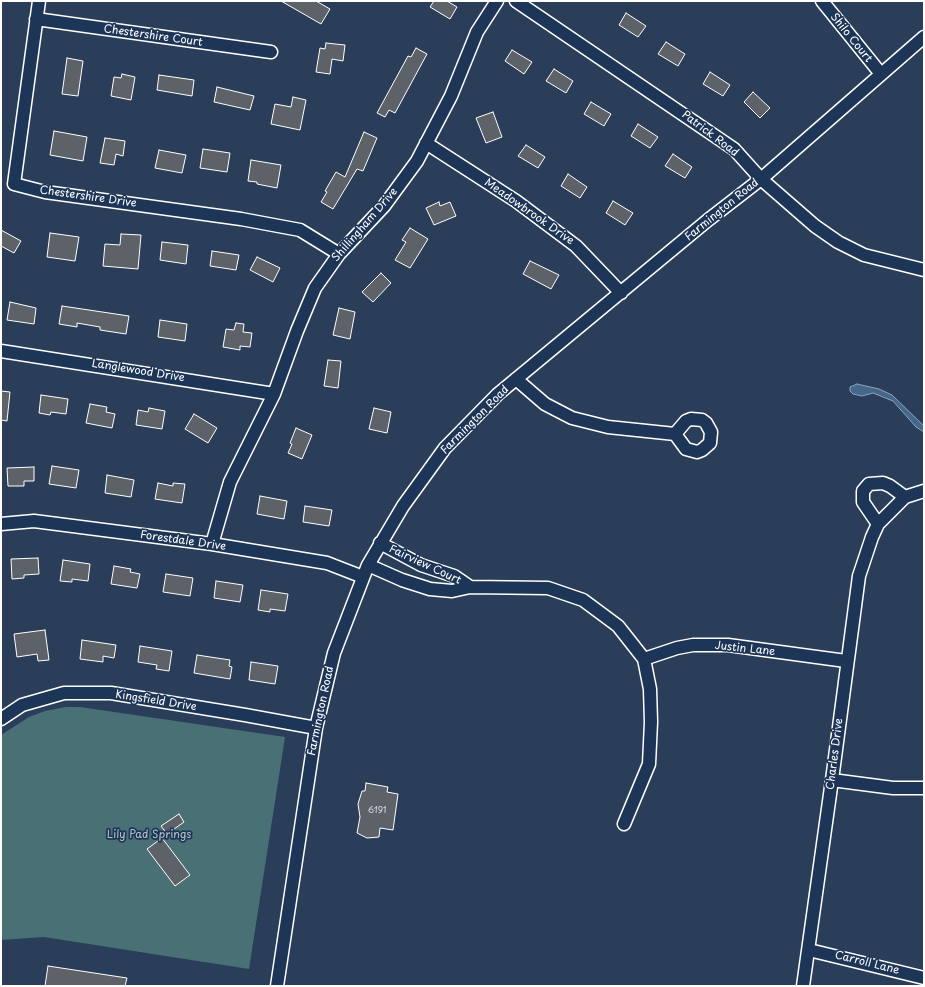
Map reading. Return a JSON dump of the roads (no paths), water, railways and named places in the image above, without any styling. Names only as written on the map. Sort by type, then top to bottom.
[{"type":"street","name":"Chestershire Drive","points":[[39,1],[14,184],[45,192],[241,219],[300,230],[339,254]]},
{"type":"street","name":"Shillingham Drive","points":[[212,544],[230,482],[274,394],[297,331],[316,288],[339,254],[384,206],[418,161],[451,96],[477,32],[497,1]]},
{"type":"street","name":"Patrick Road","points":[[516,1],[708,129],[734,149],[761,179],[815,226],[838,242],[864,255],[924,270]]},
{"type":"street","name":"Shilo Court","points":[[822,1],[881,74]]},
{"type":"street","name":"Chestershire Court","points":[[36,19],[271,52]]},
{"type":"street","name":"Farmington Road","points":[[277,986],[316,728],[334,653],[368,565],[403,506],[445,448],[498,394],[761,179],[924,37]]},
{"type":"street","name":"Meadowbrook Drive","points":[[426,144],[516,201],[576,246],[621,293]]},
{"type":"street","name":"Langlewood Drive","points":[[1,350],[274,394]]},
{"type":"street","points":[[516,379],[545,404],[572,418],[608,427],[675,434]]},
{"type":"street","points":[[878,524],[863,502],[863,491],[869,484],[883,483],[890,486],[905,497]]},
{"type":"street","name":"Charles Drive","points":[[803,986],[832,780],[846,661],[859,576],[878,524],[905,497],[924,491]]},
{"type":"street","name":"Forestdale Drive","points":[[1,524],[34,521],[212,544],[327,563],[363,577]]},
{"type":"street","name":"Fairview Court","points":[[380,543],[421,565],[454,576],[470,587]]},
{"type":"street","name":"Fairview Court","points":[[368,565],[402,580],[430,589],[452,591],[470,587],[548,588],[583,600],[618,626],[644,658],[650,688],[651,722],[649,764],[624,824]]},
{"type":"street","name":"Justin Lane","points":[[644,658],[688,646],[728,645],[846,661]]},
{"type":"street","name":"Kingsfield Drive","points":[[1,719],[22,705],[64,693],[111,693],[246,714],[316,728]]},
{"type":"street","points":[[832,780],[893,788],[924,788]]},
{"type":"street","name":"Carroll Lane","points":[[809,950],[924,978]]},
{"type":"water","points":[[857,384],[879,389],[892,395],[924,426],[924,432],[916,427],[893,401],[873,393],[862,396],[853,394],[850,391],[850,387]]},
{"type":"park label","name":"Lily Pad Springs","points":[[149,835]]}]
